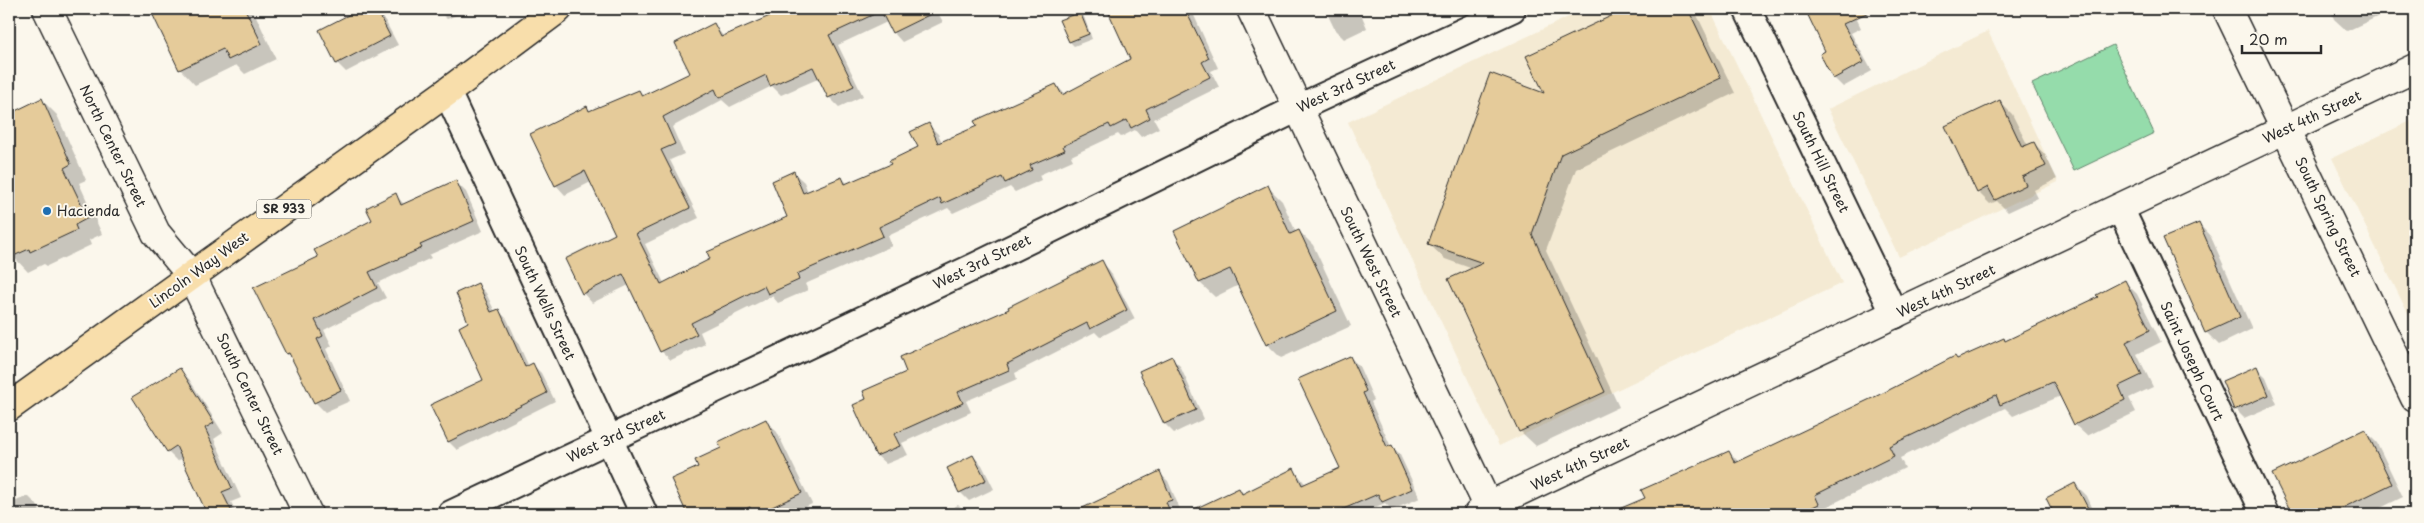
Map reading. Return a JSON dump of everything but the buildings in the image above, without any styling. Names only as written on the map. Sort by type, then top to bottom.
[{"type":"main road","name":"Lincoln Way West","points":[[9,407],[447,92],[558,9]]},
{"type":"street","name":"North Center Street","points":[[48,9],[156,233],[191,275]]},
{"type":"street","name":"South West Street","points":[[1251,9],[1486,512]]},
{"type":"street","name":"West 3rd Street","points":[[451,514],[978,265],[1298,108],[1512,9]]},
{"type":"street","name":"South Hill Street","points":[[1747,9],[1894,315]]},
{"type":"street","name":"South Spring Street","points":[[2227,9],[2287,129],[2415,398]]},
{"type":"street","name":"West 4th Street","points":[[1486,512],[1894,315],[2415,68]]},
{"type":"street","name":"South Wells Street","points":[[447,92],[644,514]]},
{"type":"street","name":"Saint Joseph Court","points":[[2120,208],[2265,514]]},
{"type":"street","name":"South Center Street","points":[[191,275],[308,514]]},
{"type":"shaded area","points":[[1585,9],[1710,9],[1842,283],[1499,446],[1348,122]]},
{"type":"shaded area","points":[[1988,31],[2058,182],[1899,257],[1828,109]]},
{"type":"shaded area","points":[[2415,119],[2415,328],[2332,158]]},
{"type":"green space","points":[[2113,45],[2154,133],[2074,171],[2032,84]]},
{"type":"place","name":"Hacienda","points":[[47,211]]}]
